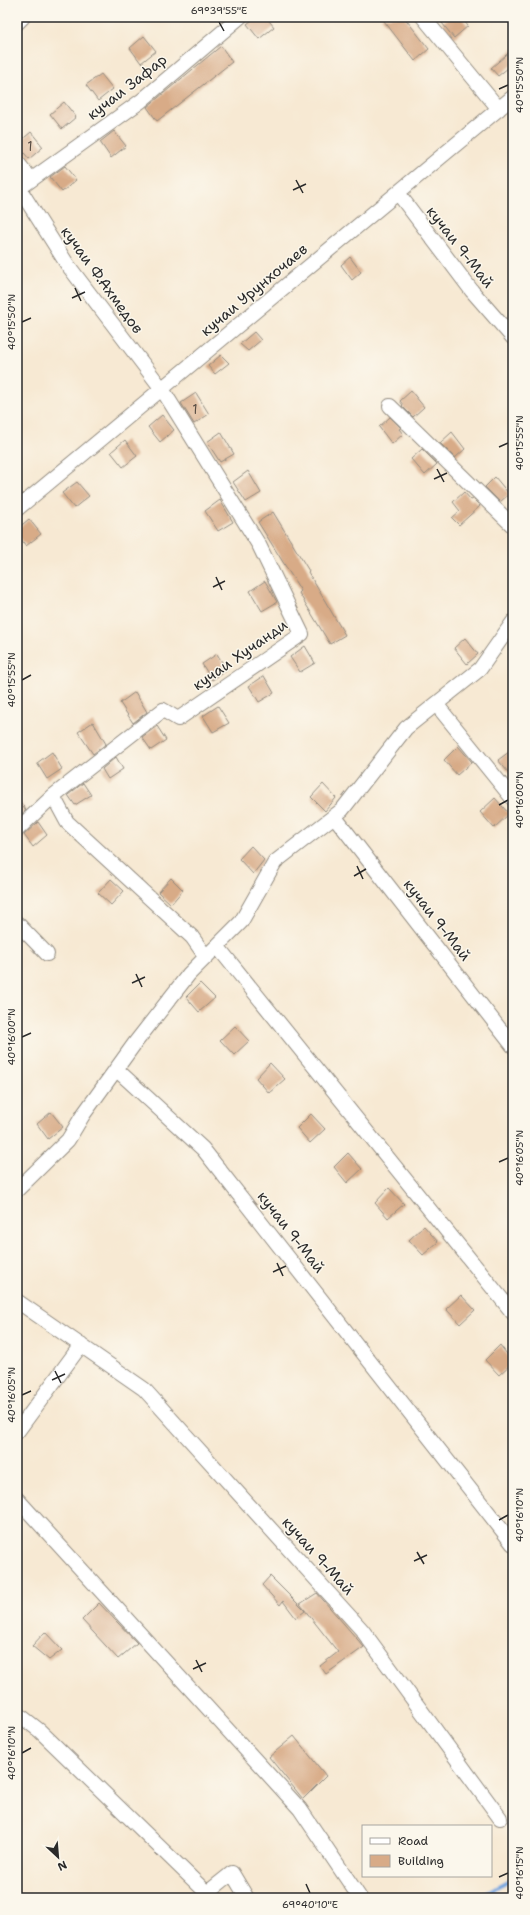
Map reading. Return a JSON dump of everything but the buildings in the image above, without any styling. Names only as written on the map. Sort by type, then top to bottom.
[{"type":"street","points":[[17,23],[23,17]]},
{"type":"street","name":"кучаи Зафар","points":[[31,179],[141,100],[240,17]]},
{"type":"street","points":[[424,17],[500,109]]},
{"type":"street","name":"кучаи Урунхочаев","points":[[17,509],[513,98]]},
{"type":"street","points":[[17,162],[31,179]]},
{"type":"street","name":"кучаи Ф.Ахмедов","points":[[31,179],[18,189],[67,264],[162,389]]},
{"type":"street","name":"кучаи 9-Май","points":[[398,193],[472,292],[513,338]]},
{"type":"street","name":"кучаи Хучанди","points":[[17,830],[53,796],[163,710],[178,719],[302,634],[259,545],[162,389]]},
{"type":"street","points":[[390,406],[513,526]]},
{"type":"street","points":[[17,1190],[68,1140],[83,1114],[189,974],[241,922],[275,862],[342,810],[406,728],[480,669],[513,622]]},
{"type":"street","points":[[436,704],[513,799]]},
{"type":"street","points":[[53,796],[67,822],[192,937],[206,957]]},
{"type":"street","name":"кучаи 9-Май","points":[[334,816],[513,1046]]},
{"type":"street","points":[[17,923],[47,954]]},
{"type":"street","points":[[217,946],[513,1313]]},
{"type":"street","name":"кучаи 9-Май","points":[[116,1069],[203,1148],[513,1544]]},
{"type":"street","name":"кучаи 9-Май","points":[[17,1301],[144,1389],[362,1630],[500,1818]]},
{"type":"street","points":[[17,1432],[81,1345]]},
{"type":"street","points":[[17,1499],[300,1809],[360,1898]]},
{"type":"street","points":[[17,1713],[40,1731],[207,1893],[232,1873],[247,1898]]},
{"type":"waterway","points":[[476,1898],[513,1878]]}]
